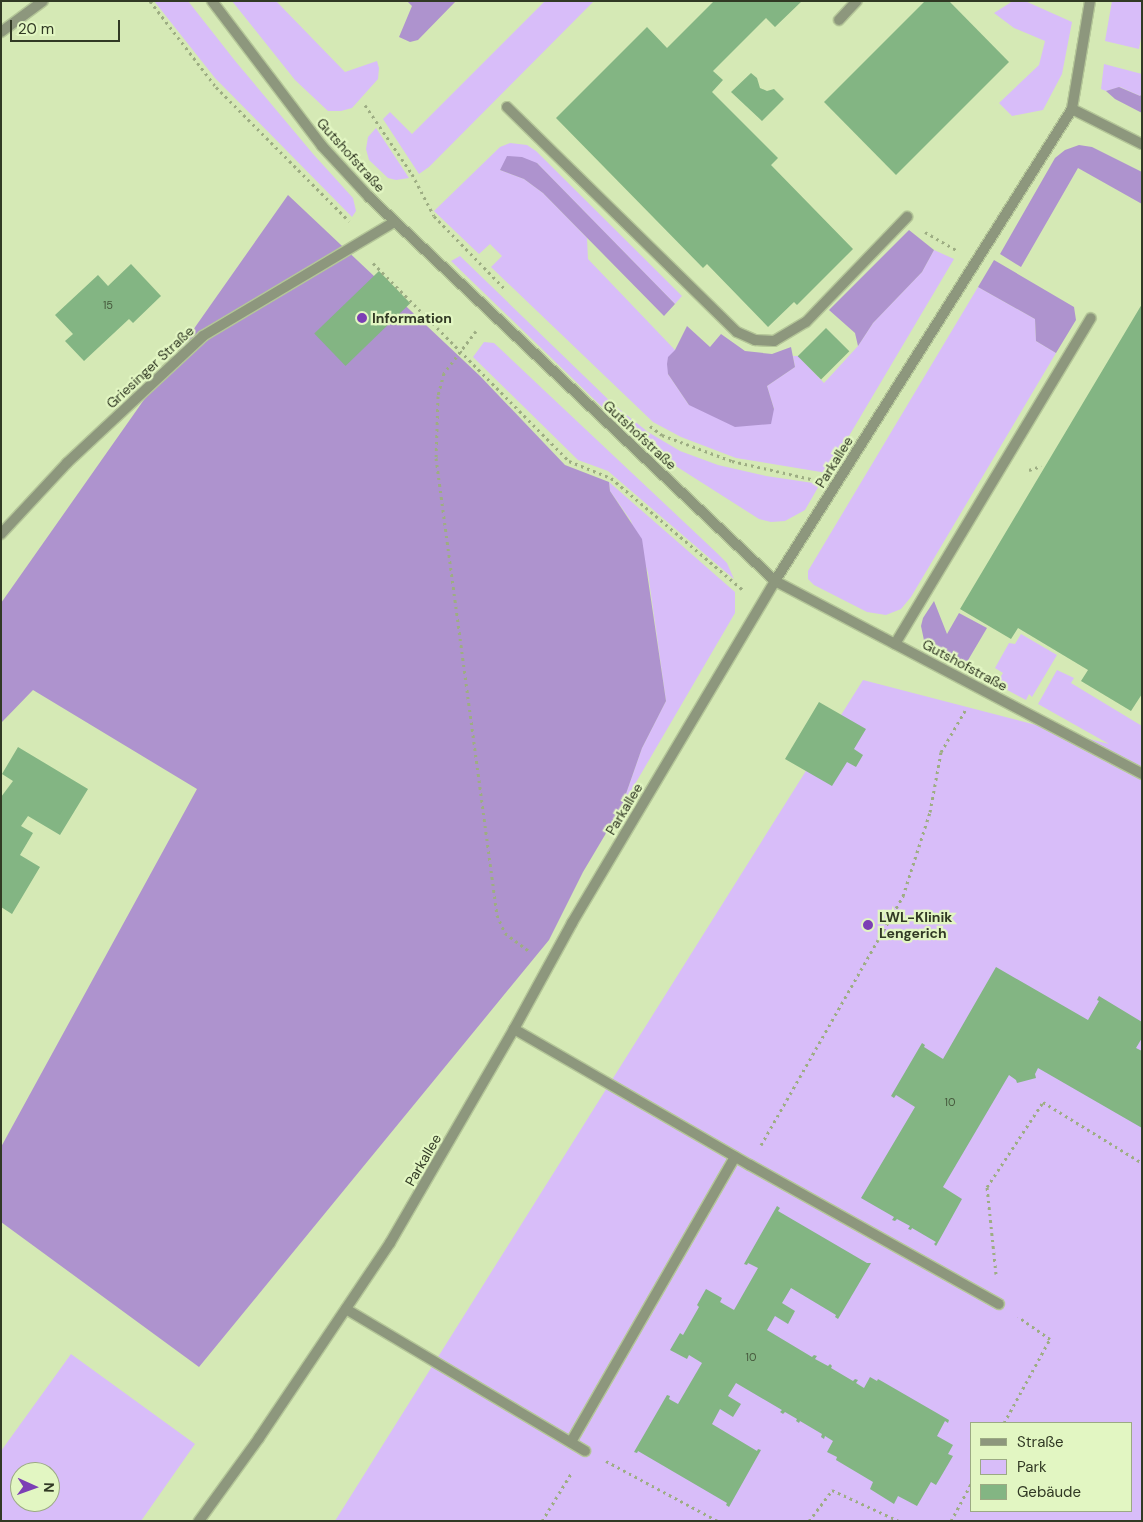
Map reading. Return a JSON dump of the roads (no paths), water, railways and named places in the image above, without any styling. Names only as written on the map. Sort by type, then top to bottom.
[{"type":"street","points":[[1,32],[43,1]]},
{"type":"street","name":"Gutshofstraße","points":[[212,1],[322,146],[394,222],[775,581],[1142,774]]},
{"type":"street","points":[[1090,1],[1072,109],[1142,144]]},
{"type":"street","points":[[839,20],[855,2]]},
{"type":"street","points":[[507,107],[737,332],[755,340],[774,341],[806,322],[907,217]]},
{"type":"street","name":"Parkallee","points":[[199,1521],[259,1438],[390,1243],[514,1029],[572,923],[775,581],[1072,109]]},
{"type":"street","name":"Griesinger Straße","points":[[1,534],[67,462],[203,336],[394,222]]},
{"type":"street","points":[[895,644],[1091,318]]},
{"type":"street","points":[[514,1029],[735,1157],[998,1304]]},
{"type":"street","points":[[571,1442],[735,1157]]},
{"type":"street","points":[[346,1309],[585,1450]]},
{"type":"place","name":"Information","points":[[362,318]]},
{"type":"place","name":"LWL-Klinik Lengerich","points":[[868,925]]}]
